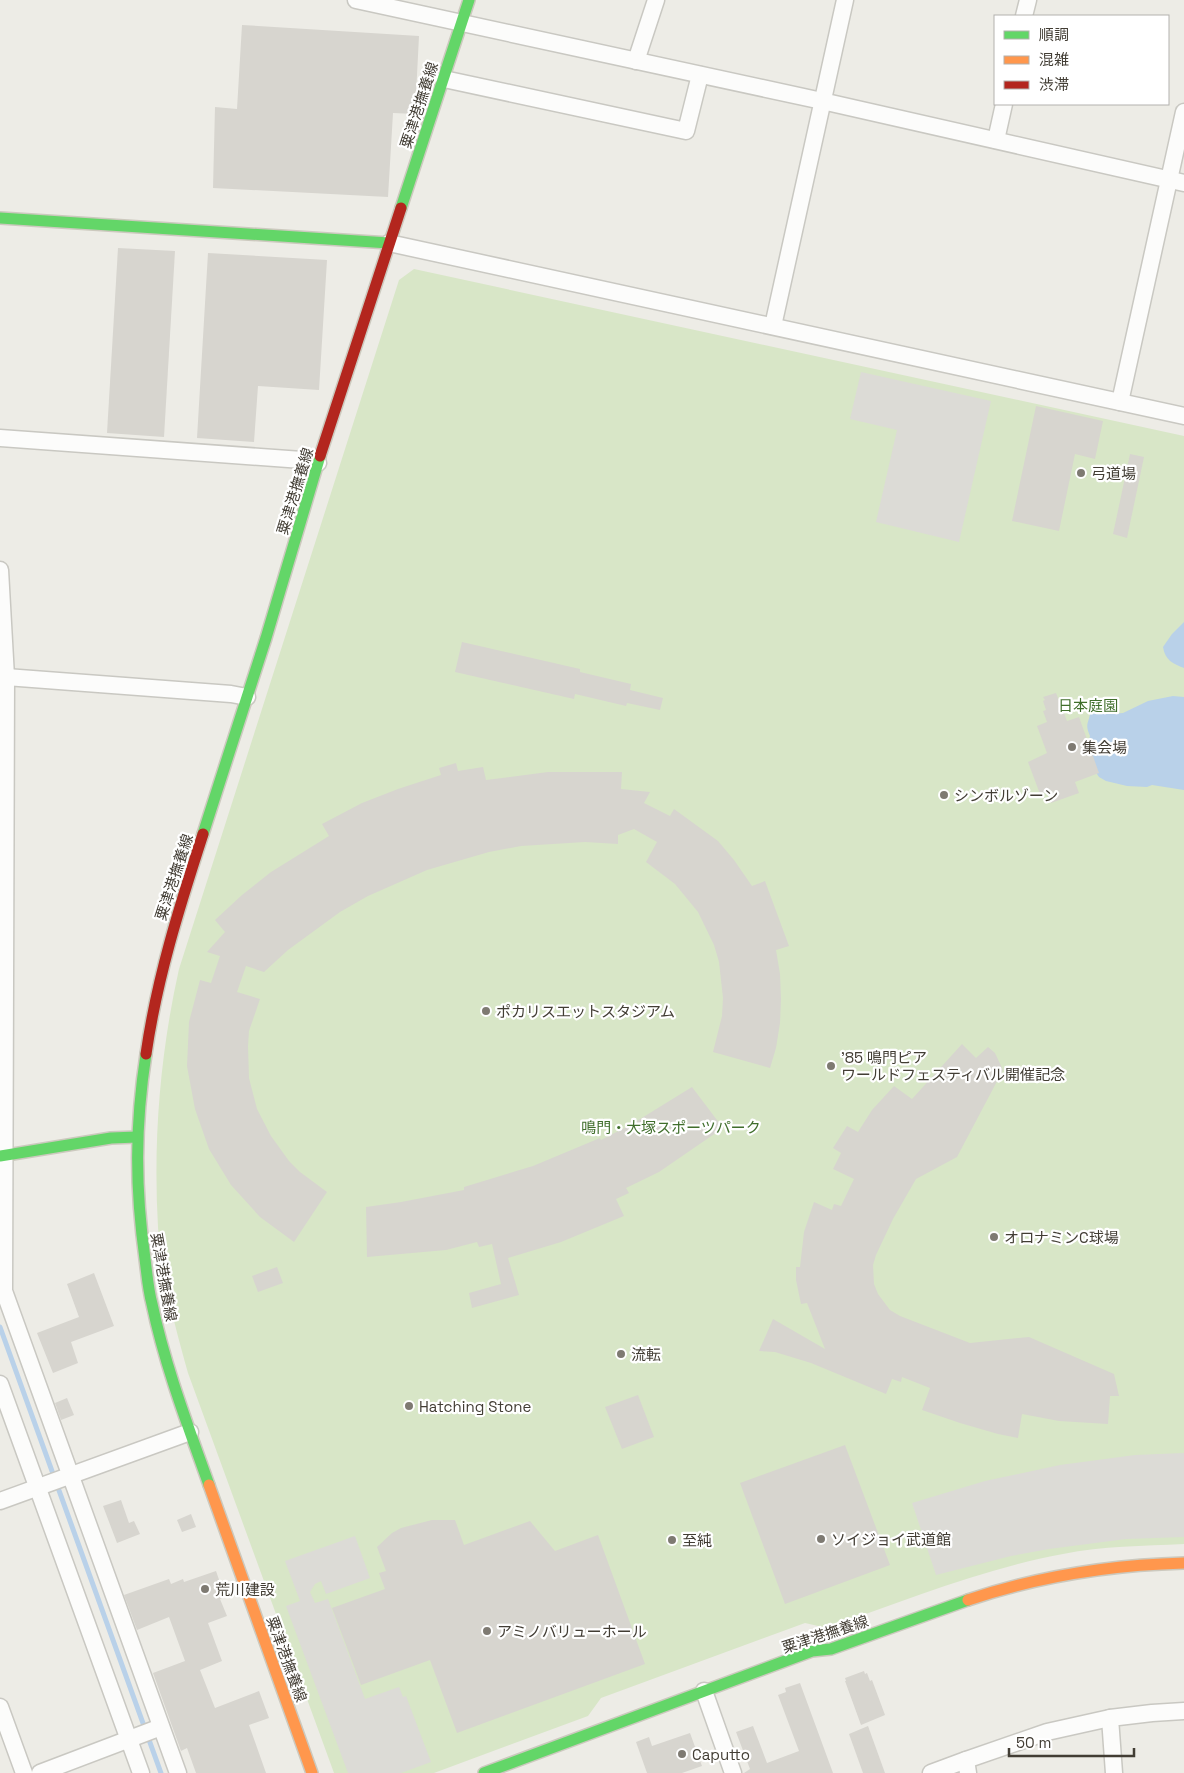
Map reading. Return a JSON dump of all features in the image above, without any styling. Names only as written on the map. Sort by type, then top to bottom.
[{"type":"main road","name":"粟津港撫養線","points":[[312,1773],[171,1378],[151,1302],[137,1184],[137,1137],[140,1092],[152,1010],[172,930],[247,697],[318,463],[469,0]]},
{"type":"main road","points":[[0,218],[389,243]]},
{"type":"main road","points":[[2,1155],[111,1138],[137,1137]]},
{"type":"main road","name":"粟津港撫養線","points":[[484,1773],[812,1651],[831,1649],[990,1593],[1066,1574],[1148,1564],[1184,1563]]},
{"type":"street","points":[[356,0],[822,101],[1176,181]]},
{"type":"street","points":[[636,61],[656,0]]},
{"type":"street","points":[[774,326],[844,0]]},
{"type":"street","points":[[1024,15],[1028,0]]},
{"type":"street","points":[[444,79],[686,131],[700,75]]},
{"type":"street","points":[[996,140],[1004,105]]},
{"type":"street","points":[[1120,402],[1176,181],[1184,112]]},
{"type":"street","points":[[389,243],[1184,416]]},
{"type":"street","points":[[0,438],[302,460],[318,463]]},
{"type":"street","points":[[0,570],[6,677],[2,1291],[159,1728],[178,1773]]},
{"type":"street","points":[[6,677],[231,694],[247,697]]},
{"type":"street","points":[[0,1384],[40,1486],[142,1773]]},
{"type":"street","points":[[0,1500],[190,1432]]},
{"type":"street","points":[[704,1691],[733,1773]]},
{"type":"street","points":[[0,1707],[24,1773]]},
{"type":"street","points":[[931,1773],[967,1766],[1047,1732],[1110,1718],[1184,1711]]},
{"type":"street","points":[[1110,1718],[1114,1773]]},
{"type":"street","points":[[40,1773],[159,1728]]},
{"type":"green space","name":"鳴門・大塚スポーツパーク","points":[[414,269],[1184,436],[1184,1544],[1078,1551],[1033,1560],[973,1577],[827,1628],[805,1623],[601,1698],[588,1716],[434,1773],[334,1773],[183,1355],[162,1264],[158,1227],[157,1130],[167,1033],[179,969],[399,280]]},
{"type":"shaded area","points":[[861,372],[991,401],[959,542],[876,522],[897,430],[850,419]]},
{"type":"shaded area","points":[[1184,1453],[1184,1537],[1126,1539],[1049,1549],[1011,1556],[936,1575],[912,1503],[985,1481],[1060,1465],[1135,1455]]},
{"type":"shaded area","points":[[355,1536],[370,1578],[326,1594],[321,1581],[315,1584],[310,1592],[315,1603],[328,1599],[365,1699],[399,1687],[403,1697],[406,1696],[431,1762],[401,1773],[348,1773],[286,1606],[300,1601],[285,1561]]},
{"type":"water","points":[[1184,622],[1184,668],[1170,661],[1163,647]]},
{"type":"water","points":[[1173,696],[1184,697],[1184,790],[1152,785],[1147,787],[1127,786],[1106,781],[1099,777],[1095,771],[1088,744],[1090,736],[1087,725],[1090,714],[1097,711],[1111,714],[1123,713],[1148,701]]},
{"type":"building","points":[[242,25],[419,36],[415,114],[393,113],[388,197],[213,188],[215,107],[237,109]]},
{"type":"building","points":[[118,248],[175,251],[164,437],[107,433]]},
{"type":"building","points":[[208,253],[327,260],[319,390],[258,386],[254,442],[197,438]]},
{"type":"building","points":[[1036,406],[1103,421],[1095,459],[1075,454],[1059,531],[1012,521]]},
{"type":"building","points":[[1130,454],[1144,457],[1127,538],[1113,534]]},
{"type":"building","points":[[462,642],[580,669],[580,672],[631,684],[630,690],[663,698],[660,710],[627,703],[626,706],[575,694],[574,699],[455,672]]},
{"type":"building","name":"集会場","points":[[1056,693],[1067,721],[1079,717],[1099,773],[1075,782],[1079,793],[1051,803],[1047,792],[1040,794],[1028,762],[1047,753],[1037,726],[1047,722],[1043,711],[1046,710],[1043,697]]},
{"type":"building","points":[[456,763],[458,771],[483,767],[486,780],[548,772],[622,772],[621,789],[650,792],[644,803],[670,816],[674,809],[718,841],[752,886],[765,881],[789,946],[776,950],[780,974],[780,1023],[776,1048],[770,1068],[713,1052],[722,1016],[723,998],[719,962],[714,945],[698,912],[675,884],[646,862],[657,842],[634,829],[618,835],[618,844],[585,842],[521,846],[489,852],[427,870],[368,896],[340,912],[288,950],[264,972],[246,966],[237,992],[260,999],[249,1031],[248,1046],[249,1078],[257,1109],[271,1136],[289,1161],[300,1172],[327,1192],[294,1242],[260,1217],[231,1185],[209,1149],[195,1109],[187,1066],[189,1022],[200,980],[211,983],[220,956],[207,952],[225,932],[215,920],[271,872],[329,836],[322,824],[362,803],[441,775],[439,768]]},
{"type":"building","points":[[962,1044],[976,1058],[988,1047],[995,1053],[1003,1070],[957,1157],[916,1179],[893,1219],[876,1255],[873,1265],[874,1284],[878,1294],[890,1310],[900,1316],[970,1343],[1029,1337],[1114,1374],[1119,1396],[1110,1396],[1108,1424],[1059,1421],[1022,1414],[1018,1438],[998,1434],[922,1410],[930,1388],[902,1377],[901,1382],[892,1379],[886,1394],[811,1363],[775,1352],[759,1351],[773,1319],[825,1349],[807,1303],[801,1304],[796,1280],[796,1267],[800,1267],[804,1232],[814,1202],[832,1210],[834,1204],[841,1206],[854,1179],[833,1169],[841,1153],[833,1148],[847,1126],[858,1132],[872,1110],[894,1086],[912,1099]]},
{"type":"building","points":[[692,1087],[723,1128],[659,1172],[626,1188],[629,1193],[616,1199],[624,1216],[561,1242],[508,1258],[519,1295],[472,1308],[469,1293],[501,1284],[492,1244],[479,1247],[477,1242],[446,1250],[367,1257],[366,1207],[464,1190],[464,1187],[533,1166],[600,1138],[601,1140],[632,1124]]},
{"type":"building","points":[[277,1267],[283,1283],[258,1292],[252,1276]]},
{"type":"building","points":[[94,1273],[114,1326],[71,1342],[78,1363],[53,1373],[37,1333],[79,1317],[67,1284]]},
{"type":"building","points":[[638,1395],[654,1437],[622,1449],[605,1407]]},
{"type":"building","points":[[67,1398],[74,1415],[61,1420],[55,1403]]},
{"type":"building","name":"ソイジョイ武道館","points":[[845,1445],[890,1565],[785,1604],[740,1483]]},
{"type":"building","points":[[121,1500],[129,1523],[134,1521],[140,1534],[117,1543],[103,1506]]},
{"type":"building","points":[[191,1514],[196,1527],[182,1532],[177,1520]]},
{"type":"building","name":"アミノバリューホール","points":[[432,1520],[455,1520],[464,1545],[530,1521],[555,1551],[598,1535],[645,1664],[457,1733],[430,1660],[361,1685],[332,1608],[385,1589],[379,1573],[386,1571],[377,1547],[392,1533],[401,1528]]},
{"type":"building","points":[[216,1571],[225,1597],[220,1599],[227,1616],[208,1623],[222,1661],[200,1670],[215,1708],[259,1691],[269,1718],[249,1725],[266,1773],[196,1773],[187,1748],[181,1751],[153,1673],[185,1661],[169,1617],[137,1630],[124,1595],[169,1579],[171,1584],[183,1579],[184,1582]]},
{"type":"building","points":[[864,1671],[865,1674],[867,1673],[870,1681],[872,1680],[885,1715],[861,1725],[845,1678]]},
{"type":"building","points":[[800,1683],[833,1773],[744,1773],[750,1769],[736,1732],[753,1726],[767,1763],[799,1751],[778,1695],[786,1692],[785,1688]]},
{"type":"building","points":[[868,1726],[885,1773],[863,1773],[849,1734]]},
{"type":"building","points":[[690,1733],[702,1766],[682,1773],[647,1773],[636,1742],[649,1737],[652,1746]]},
{"type":"waterway","points":[[0,1327],[161,1773]]},
{"type":"traffic: fast","points":[[401,208],[469,0]]},
{"type":"traffic: fast","points":[[0,218],[389,243]]},
{"type":"traffic: fast","points":[[203,834],[266,638],[320,456]]},
{"type":"traffic: fast","points":[[146,1054],[138,1131],[138,1182],[139,1207],[149,1287],[157,1327],[170,1373],[209,1485]]},
{"type":"traffic: fast","points":[[0,1156],[111,1138],[137,1137]]},
{"type":"traffic: fast","points":[[484,1773],[812,1651],[831,1649],[968,1600]]},
{"type":"traffic: slow","points":[[209,1485],[312,1773]]},
{"type":"traffic: slow","points":[[968,1600],[1021,1584],[1075,1573],[1129,1566],[1184,1563]]},
{"type":"traffic: jam","points":[[320,456],[401,208]]},
{"type":"traffic: jam","points":[[146,1054],[156,998],[177,916],[203,834]]},
{"type":"place","name":"弓道場","points":[[1081,473]]},
{"type":"place","name":"集会場","points":[[1072,747]]},
{"type":"place","name":"シンボルゾーン","points":[[944,795]]},
{"type":"place","name":"ポカリスエットスタジアム","points":[[486,1011]]},
{"type":"place","name":"'85 鳴門ピア ワールドフェスティバル開催記念","points":[[831,1066]]},
{"type":"place","name":"オロナミンC球場","points":[[994,1237]]},
{"type":"place","name":"流転","points":[[621,1354]]},
{"type":"place","name":"Hatching Stone","points":[[409,1406]]},
{"type":"place","name":"ソイジョイ武道館","points":[[821,1539]]},
{"type":"place","name":"至純","points":[[672,1540]]},
{"type":"place","name":"荒川建設","points":[[205,1589]]},
{"type":"place","name":"アミノバリューホール","points":[[487,1631]]},
{"type":"place","name":"Caputto","points":[[682,1754]]},
{"type":"park label","name":"日本庭園","points":[[1088,705]]}]
